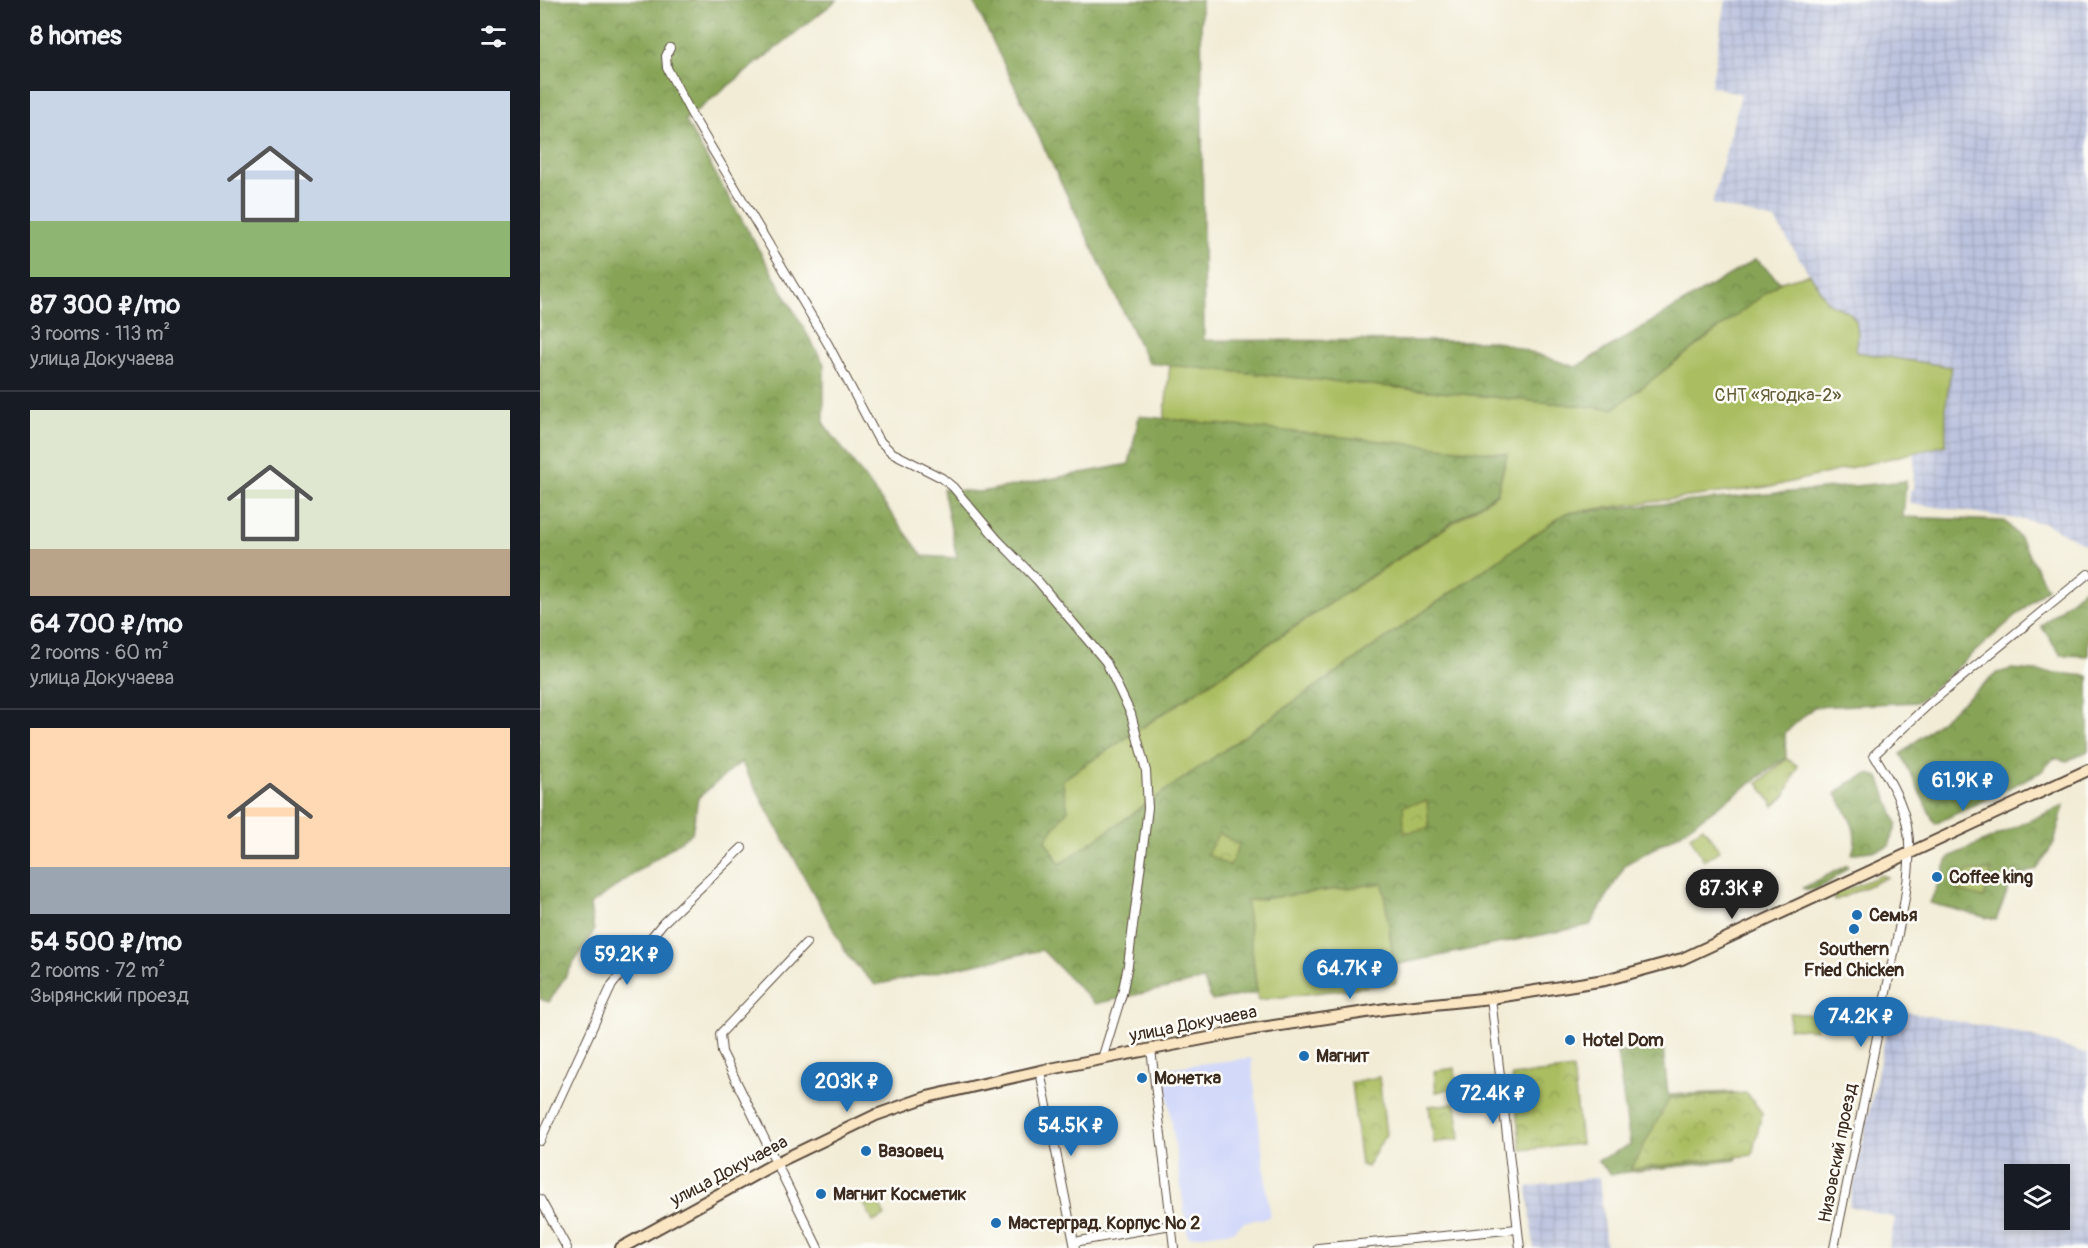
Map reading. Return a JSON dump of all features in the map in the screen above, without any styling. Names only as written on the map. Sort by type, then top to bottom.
[{"type":"main road","name":"улица Докучаева","points":[[621,1248],[777,1163],[876,1115],[910,1103],[1040,1071],[1151,1049],[1297,1022],[1491,998],[1605,980],[1682,959],[2088,770]]},
{"type":"street","points":[[670,48],[666,63],[676,85],[744,206],[828,344],[878,439],[891,452],[942,478],[953,487],[997,539],[1038,581],[1106,662],[1131,714],[1146,771],[1148,808],[1128,965],[1122,994],[1102,1059]]},
{"type":"street","name":"Низовский проезд","points":[[1834,1248],[1904,904],[1911,851],[1906,813],[1874,755],[1929,704],[2088,574]]},
{"type":"street","points":[[540,1141],[612,984],[663,923],[742,848]]},
{"type":"street","points":[[806,943],[720,1034],[722,1052],[818,1248]]},
{"type":"street","points":[[1491,998],[1520,1248]]},
{"type":"street","points":[[1151,1049],[1174,1248]]},
{"type":"street","points":[[1040,1071],[1075,1245],[1171,1225]]},
{"type":"street","points":[[540,1199],[567,1248]]},
{"type":"street","points":[[1318,1248],[1517,1229]]},
{"type":"shaded area","points":[[1726,0],[2088,0],[2088,546],[2044,523],[1909,503],[1910,490],[1913,489],[1915,453],[1937,448],[1951,367],[1855,352],[1851,313],[1827,302],[1775,220],[1712,204],[1741,94],[1711,86]]},
{"type":"shaded area","points":[[1891,1009],[2020,1033],[2088,1054],[2088,1248],[1889,1248],[1895,1218],[1849,1206]]},
{"type":"shaded area","points":[[1251,1058],[1270,1217],[1244,1222],[1233,1231],[1188,1237],[1164,1068]]},
{"type":"shaded area","points":[[1599,1177],[1606,1248],[1534,1248],[1527,1187]]},
{"type":"green space","points":[[540,0],[837,0],[685,120],[824,364],[824,424],[923,556],[957,558],[943,489],[980,492],[1129,464],[1139,416],[1507,454],[1497,493],[1062,780],[1068,810],[1045,840],[1060,864],[1566,513],[1906,481],[1903,517],[2005,521],[2020,538],[2047,588],[1918,702],[1814,707],[1785,733],[1786,758],[1679,834],[1626,864],[1590,925],[1394,965],[1383,883],[1246,901],[1257,993],[1212,1001],[1203,980],[1095,1004],[1042,950],[875,985],[848,956],[741,762],[698,798],[692,833],[590,905],[594,931],[549,1002],[540,999]]},
{"type":"green space","points":[[973,0],[1201,0],[1204,340],[1496,341],[1576,367],[1756,259],[1780,282],[1613,409],[1148,363]]},
{"type":"green space","name":"СНТ «Ягодка-2»","points":[[1810,274],[1827,302],[1850,313],[1856,321],[1858,335],[1856,352],[1951,367],[1946,404],[1946,445],[1774,486],[1566,513],[1060,864],[1045,840],[1067,810],[1062,780],[1497,494],[1507,455],[1164,419],[1170,365],[1613,409],[1780,282]]},
{"type":"green space","points":[[2088,585],[2088,656],[2061,655],[2041,626]]},
{"type":"green space","points":[[2012,669],[2088,676],[2088,751],[2067,761],[2054,758],[2041,772],[1935,824],[1901,754],[1997,673]]},
{"type":"green space","points":[[1787,759],[1798,766],[1785,796],[1774,806],[1758,783]]},
{"type":"green space","points":[[1868,774],[1879,777],[1897,824],[1889,846],[1852,854],[1854,830],[1836,794],[1849,783]]},
{"type":"green space","points":[[1427,801],[1429,828],[1404,833],[1403,806]]},
{"type":"green space","points":[[2064,805],[2054,843],[2037,869],[2013,877],[1996,920],[1930,903],[1949,857]]},
{"type":"green space","points":[[1703,827],[1720,850],[1704,861],[1690,836]]},
{"type":"green space","points":[[1219,833],[1239,845],[1230,866],[1207,854]]},
{"type":"green space","points":[[1847,865],[1848,867],[1827,884],[1809,890],[1803,888]]},
{"type":"green space","points":[[1967,871],[1991,871],[1984,898],[1958,891]]},
{"type":"green space","points":[[1882,875],[1888,877],[1834,901],[1835,894]]},
{"type":"green space","points":[[1384,883],[1396,983],[1258,1000],[1246,901]]},
{"type":"green space","points":[[1790,1013],[1817,1015],[1816,1030],[1789,1028]]},
{"type":"green space","points":[[1663,1047],[1668,1095],[1733,1092],[1751,1118],[1736,1160],[1611,1174],[1597,1161],[1630,1145],[1617,1053]]},
{"type":"green space","points":[[1455,1068],[1457,1088],[1436,1092],[1434,1071]]},
{"type":"green space","points":[[1573,1069],[1581,1144],[1521,1150],[1512,1076]]},
{"type":"green space","points":[[1379,1077],[1386,1134],[1367,1167],[1361,1165],[1351,1082]]},
{"type":"green space","points":[[1747,1093],[1762,1113],[1752,1155],[1631,1169],[1670,1098]]},
{"type":"green space","points":[[1456,1103],[1460,1139],[1434,1143],[1429,1106]]},
{"type":"green space","points":[[875,1195],[885,1216],[873,1222],[863,1201]]},
{"type":"place","name":"Coffee king","points":[[1937,877]]},
{"type":"place","name":"Семья","points":[[1857,915]]},
{"type":"place","name":"Southern Fried Chicken","points":[[1854,929]]},
{"type":"place","name":"Hotel Dom","points":[[1570,1040]]},
{"type":"place","name":"Магнит","points":[[1304,1056]]},
{"type":"place","name":"Монетка","points":[[1142,1078]]},
{"type":"place","name":"Вазовец","points":[[866,1151]]},
{"type":"place","name":"Магнит Косметик","points":[[821,1194]]},
{"type":"place","name":"Мастерград. Корпус № 2","points":[[996,1223]]}]
